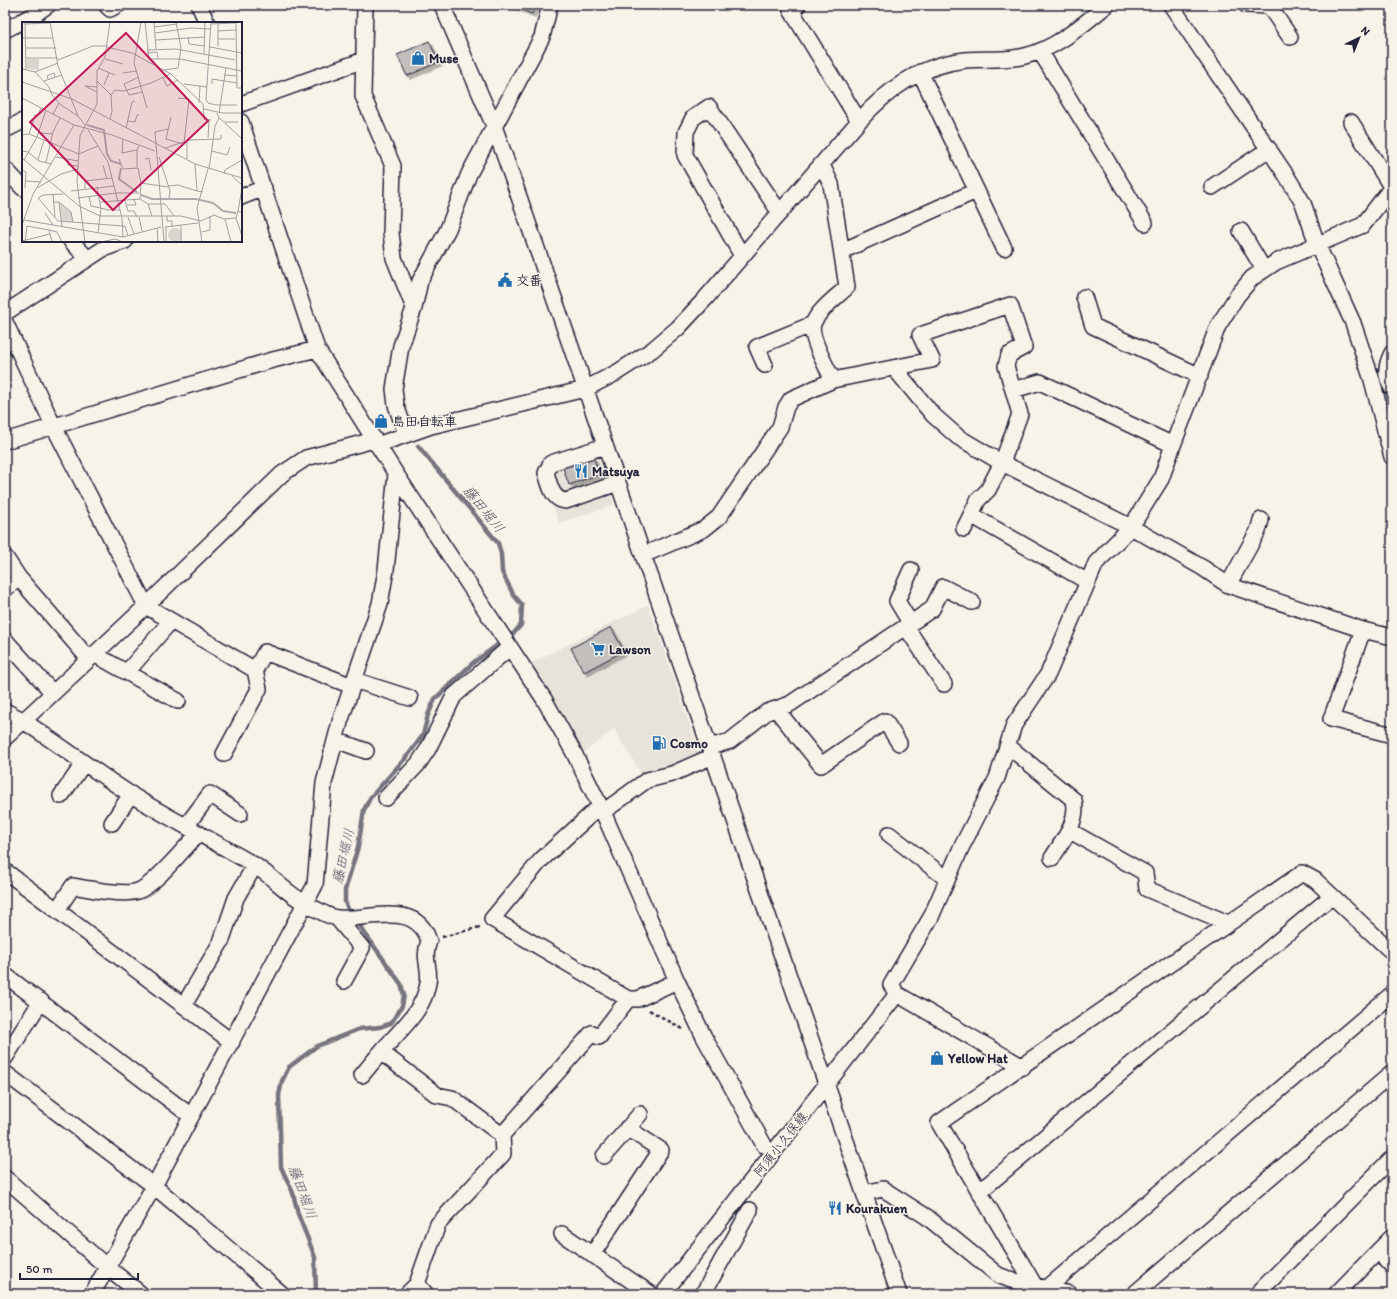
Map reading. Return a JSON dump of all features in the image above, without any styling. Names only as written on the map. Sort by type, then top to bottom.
[{"type":"street","points":[[5,30],[34,15],[48,5]]},
{"type":"street","points":[[106,5],[110,9],[118,5]]},
{"type":"street","points":[[199,5],[207,22]]},
{"type":"street","points":[[365,5],[363,96],[393,166],[391,234],[394,258],[414,308]]},
{"type":"street","points":[[442,5],[494,126],[900,1294]]},
{"type":"street","points":[[406,434],[396,405],[394,389],[401,346],[414,308],[420,281],[448,229],[469,174],[542,37],[550,5]]},
{"type":"street","points":[[798,5],[791,10],[859,120]]},
{"type":"street","points":[[5,738],[22,720],[146,606],[282,474],[306,458],[376,442],[431,426],[585,389],[616,373],[652,350],[689,316],[822,165],[859,120],[877,101],[895,86],[920,72],[964,60],[1008,59],[1026,56],[1040,51],[1065,39],[1108,5]]},
{"type":"street","points":[[1171,5],[1269,150],[1302,203],[1317,244],[1353,323],[1372,380],[1392,457]]},
{"type":"street","points":[[1246,5],[1269,6],[1290,37]]},
{"type":"street","points":[[1040,51],[1145,223]]},
{"type":"street","points":[[242,104],[364,60]]},
{"type":"street","points":[[920,72],[1004,248]]},
{"type":"street","points":[[742,256],[685,155],[686,132],[693,118],[709,107],[780,213]]},
{"type":"street","points":[[5,130],[22,122]]},
{"type":"street","points":[[1351,122],[1392,188]]},
{"type":"street","points":[[242,125],[317,349],[396,474],[544,700],[573,751],[601,809],[677,981],[704,1037],[764,1145]]},
{"type":"street","points":[[1212,187],[1269,150]]},
{"type":"street","points":[[822,165],[830,184],[847,287],[820,314],[813,324],[812,333],[833,380]]},
{"type":"street","points":[[5,169],[22,187]]},
{"type":"street","points":[[242,197],[264,188]]},
{"type":"street","name":"阿須小久保線","points":[[662,1294],[827,1085],[894,990],[931,917],[947,879],[997,778],[1014,725],[1048,674],[1096,563],[1131,527],[1161,479],[1172,445],[1200,376],[1218,326],[1237,296],[1252,278],[1276,262],[1363,225],[1392,188]]},
{"type":"street","points":[[842,251],[976,191]]},
{"type":"street","points":[[1241,231],[1264,270]]},
{"type":"street","points":[[72,242],[88,259]]},
{"type":"street","points":[[5,313],[103,249],[122,242]]},
{"type":"street","points":[[1084,297],[1093,326],[1200,376]]},
{"type":"street","points":[[643,555],[704,529],[719,517],[780,428],[786,407],[791,399],[833,380],[895,369],[932,360],[920,334],[1010,305],[1024,347],[1008,355],[1006,366],[1020,414],[1002,462],[988,490],[978,500],[964,529]]},
{"type":"street","points":[[5,322],[53,425],[146,606],[170,622],[255,670]]},
{"type":"street","points":[[765,365],[757,346],[813,324]]},
{"type":"street","points":[[5,441],[53,425],[262,363],[317,349]]},
{"type":"street","points":[[1392,353],[1386,364],[1386,376],[1392,388]]},
{"type":"street","points":[[895,369],[933,414],[958,438],[1002,462],[1131,527],[1202,568],[1228,585],[1363,630],[1392,636]]},
{"type":"street","points":[[1013,390],[1040,382],[1172,445]]},
{"type":"street","points":[[605,446],[551,464],[546,473],[553,494],[560,500],[566,501],[618,483]]},
{"type":"street","points":[[92,1294],[154,1186],[315,885],[324,783],[340,722],[380,604],[386,570],[396,474]]},
{"type":"street","points":[[971,515],[1088,582]]},
{"type":"street","points":[[1228,585],[1258,531],[1261,520]]},
{"type":"street","points":[[5,557],[19,578],[91,656],[127,672],[178,701]]},
{"type":"street","points":[[911,570],[897,601],[908,625],[944,684]]},
{"type":"street","points":[[5,589],[19,578]]},
{"type":"street","points":[[677,981],[638,999],[628,999],[492,919],[541,860],[601,809],[647,780],[672,774],[730,741],[767,712],[790,704],[932,609],[943,587],[972,602]]},
{"type":"street","points":[[127,672],[170,622]]},
{"type":"street","points":[[1363,630],[1331,719],[1392,735]]},
{"type":"street","points":[[5,640],[52,692]]},
{"type":"street","points":[[386,798],[418,764],[428,749],[454,696],[507,642]]},
{"type":"street","points":[[224,754],[259,689],[255,670],[265,652],[353,683],[410,698]]},
{"type":"street","points":[[776,709],[821,765],[886,722],[899,743]]},
{"type":"street","points":[[5,711],[22,720],[131,794],[255,865],[288,893],[305,904],[343,917],[363,917],[389,914],[403,916],[417,923],[426,931],[429,941],[425,952],[428,983],[420,1007],[380,1052],[362,1075]]},
{"type":"street","points":[[336,740],[366,751]]},
{"type":"street","points":[[1008,746],[1074,800],[1076,810],[1070,830],[1052,858]]},
{"type":"street","points":[[61,796],[84,763]]},
{"type":"street","points":[[112,824],[131,794]]},
{"type":"street","points":[[57,910],[73,886],[102,891],[137,891],[148,885],[192,830],[210,794],[240,814]]},
{"type":"street","points":[[1070,830],[1145,873],[1147,889],[1228,923]]},
{"type":"street","points":[[889,834],[947,879]]},
{"type":"street","points":[[184,1005],[221,942],[236,898],[255,865]]},
{"type":"street","points":[[5,871],[232,1042]]},
{"type":"street","points":[[1041,1288],[979,1192],[939,1123],[1023,1067],[1302,873],[1315,880],[1392,952]]},
{"type":"street","points":[[979,1192],[1332,896]]},
{"type":"street","points":[[343,917],[362,948],[344,981]]},
{"type":"street","points":[[5,975],[42,1001],[191,1116]]},
{"type":"street","points":[[894,990],[1023,1067]]},
{"type":"street","points":[[1041,1288],[1392,994]]},
{"type":"street","points":[[417,1291],[438,1224],[503,1154],[502,1135],[592,1033],[599,1037],[628,999]]},
{"type":"street","points":[[5,1058],[42,1001]]},
{"type":"street","points":[[380,1052],[437,1094],[452,1098],[502,1135]]},
{"type":"street","points":[[5,1073],[154,1186],[282,1294]]},
{"type":"street","points":[[1134,1294],[1392,1073]]},
{"type":"street","points":[[604,1156],[640,1114]]},
{"type":"street","points":[[592,1255],[661,1150],[627,1128]]},
{"type":"street","points":[[1257,1294],[1392,1158]]},
{"type":"street","points":[[5,1178],[107,1267],[141,1294]]},
{"type":"street","points":[[864,1193],[883,1189],[927,1218],[998,1275],[1041,1288],[1070,1294]]},
{"type":"street","points":[[703,1294],[750,1210]]},
{"type":"street","points":[[562,1234],[651,1294]]},
{"type":"street","points":[[1336,1294],[1392,1237]]},
{"type":"street","points":[[1378,1251],[1392,1266]]},
{"type":"path","points":[[429,941],[477,928],[492,919]]},
{"type":"path","points":[[628,999],[685,1030],[704,1037]]},
{"type":"shaded area","points":[[593,442],[614,505],[559,523],[538,461]]},
{"type":"shaded area","points":[[648,605],[701,757],[643,777],[614,729],[582,754],[556,703],[529,664]]},
{"type":"building","points":[[510,5],[536,5],[532,14]]},
{"type":"building","name":"Muse","points":[[429,41],[439,62],[407,76],[397,55]]},
{"type":"building","name":"Matsuya","points":[[593,457],[600,474],[569,485],[563,468]]},
{"type":"building","name":"Lawson","points":[[611,627],[624,651],[584,672],[571,648]]},
{"type":"waterway","name":"藤田堀川","points":[[316,1294],[315,1257],[298,1214],[293,1193],[281,1167],[279,1095],[282,1081],[289,1067],[317,1046],[359,1029],[380,1027],[391,1023],[402,1006],[404,995],[401,984],[349,911],[345,902],[345,890],[358,847],[364,810],[370,798],[409,754],[423,735],[428,715],[435,699],[474,662],[514,633],[521,625],[522,605],[513,594],[502,572],[501,554],[498,543],[418,446]]},
{"type":"place","name":"Muse","points":[[418,58]]},
{"type":"place","name":"交番","points":[[505,280]]},
{"type":"place","name":"島田自転車","points":[[381,421]]},
{"type":"place","name":"Matsuya","points":[[581,471]]},
{"type":"place","name":"Lawson","points":[[598,649]]},
{"type":"place","name":"Cosmo","points":[[659,743]]},
{"type":"place","name":"Yellow Hat","points":[[937,1058]]},
{"type":"place","name":"Kourakuen","points":[[835,1208]]}]
